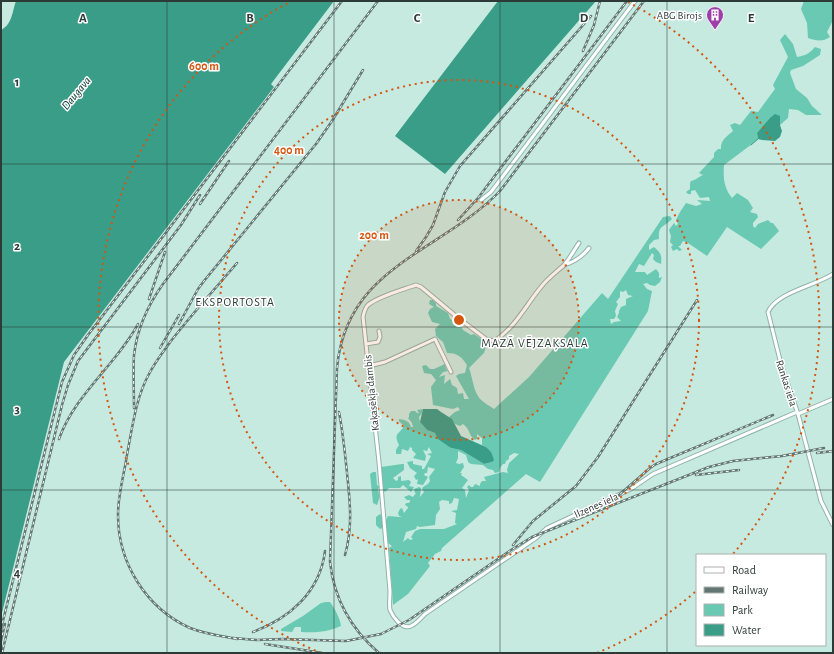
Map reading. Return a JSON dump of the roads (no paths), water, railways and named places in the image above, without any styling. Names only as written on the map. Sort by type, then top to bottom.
[{"type":"street","points":[[481,200],[496,186],[635,1]]},
{"type":"street","points":[[564,265],[579,243]]},
{"type":"street","points":[[564,265],[579,258],[589,248]]},
{"type":"street","name":"Kaķasēkļa dambis","points":[[412,626],[406,627],[401,625],[390,610],[390,591],[381,484],[363,317],[365,310],[368,306],[381,298],[416,285],[486,339],[494,340],[502,336],[512,326],[540,288],[552,274],[564,265]]},
{"type":"street","name":"Rankas iela","points":[[833,274],[819,282],[794,291],[773,306],[768,312],[781,364],[797,413],[821,501],[833,525]]},
{"type":"street","points":[[366,344],[378,342],[380,337],[379,331]]},
{"type":"street","points":[[368,366],[385,362],[435,339],[451,372]]},
{"type":"street","name":"Ilzenes iela","points":[[412,626],[425,614],[536,538],[547,528],[631,489],[653,474],[833,399]]},
{"type":"water","name":"Daugava","points":[[16,1],[334,1],[271,84],[274,87],[64,362],[1,617],[1,31],[10,21]]},
{"type":"water","points":[[498,1],[596,1],[445,174],[395,136]]},
{"type":"water","points":[[775,114],[780,116],[782,131],[780,137],[775,141],[758,139],[757,133]]},
{"type":"water","points":[[423,409],[437,409],[452,419],[461,436],[486,447],[491,452],[494,460],[484,464],[461,450],[451,448],[438,439],[435,433],[427,430],[420,422]]},
{"type":"waterway","points":[[751,145],[758,139]]},
{"type":"railway","points":[[1,629],[62,382],[74,355],[342,1]]},
{"type":"railway","points":[[134,408],[135,345],[144,318],[153,300],[163,284],[378,1]]},
{"type":"railway","points":[[583,51],[594,25],[600,1]]},
{"type":"railway","points":[[458,220],[478,198],[627,1]]},
{"type":"railway","points":[[379,653],[360,634],[340,601],[335,588],[330,562],[337,368],[344,334],[358,306],[377,284],[399,264],[476,212],[500,191],[644,1]]},
{"type":"railway","points":[[416,251],[433,225],[445,192],[460,166],[591,16]]},
{"type":"railway","points":[[179,324],[204,281],[316,144],[363,70]]},
{"type":"railway","points":[[200,204],[229,161]]},
{"type":"railway","points":[[2,653],[62,405],[78,361],[181,225],[200,195]]},
{"type":"railway","points":[[149,299],[165,252]]},
{"type":"railway","points":[[237,263],[171,341],[154,365],[145,383],[133,424],[120,492],[118,515],[119,533],[129,567],[148,596],[160,609],[190,628],[237,639]]},
{"type":"railway","points":[[513,545],[533,521],[576,486],[598,457],[697,300]]},
{"type":"railway","points":[[160,348],[179,315]]},
{"type":"railway","points":[[59,439],[75,408],[119,353],[138,324]]},
{"type":"railway","points":[[339,412],[345,450],[350,504],[348,545],[345,555]]},
{"type":"railway","points":[[611,502],[656,464],[773,415]]},
{"type":"railway","points":[[233,638],[257,640],[282,639],[346,641],[381,634],[409,620],[532,537],[709,467],[733,461],[782,456],[824,448]]},
{"type":"railway","points":[[817,453],[833,451]]},
{"type":"railway","points":[[696,475],[739,470]]},
{"type":"railway","points":[[253,632],[279,619],[301,602],[317,579],[322,566],[325,551]]},
{"type":"railway","points":[[1,641],[5,624]]},
{"type":"railway","points":[[265,644],[322,653]]},
{"type":"place","name":"ABG Birojs","points":[[715,30]]},
{"type":"district","name":"EKSPORTOSTA","points":[[235,302]]},
{"type":"district","name":"MAZĀ VĒJZAĶSALA","points":[[535,343]]}]
